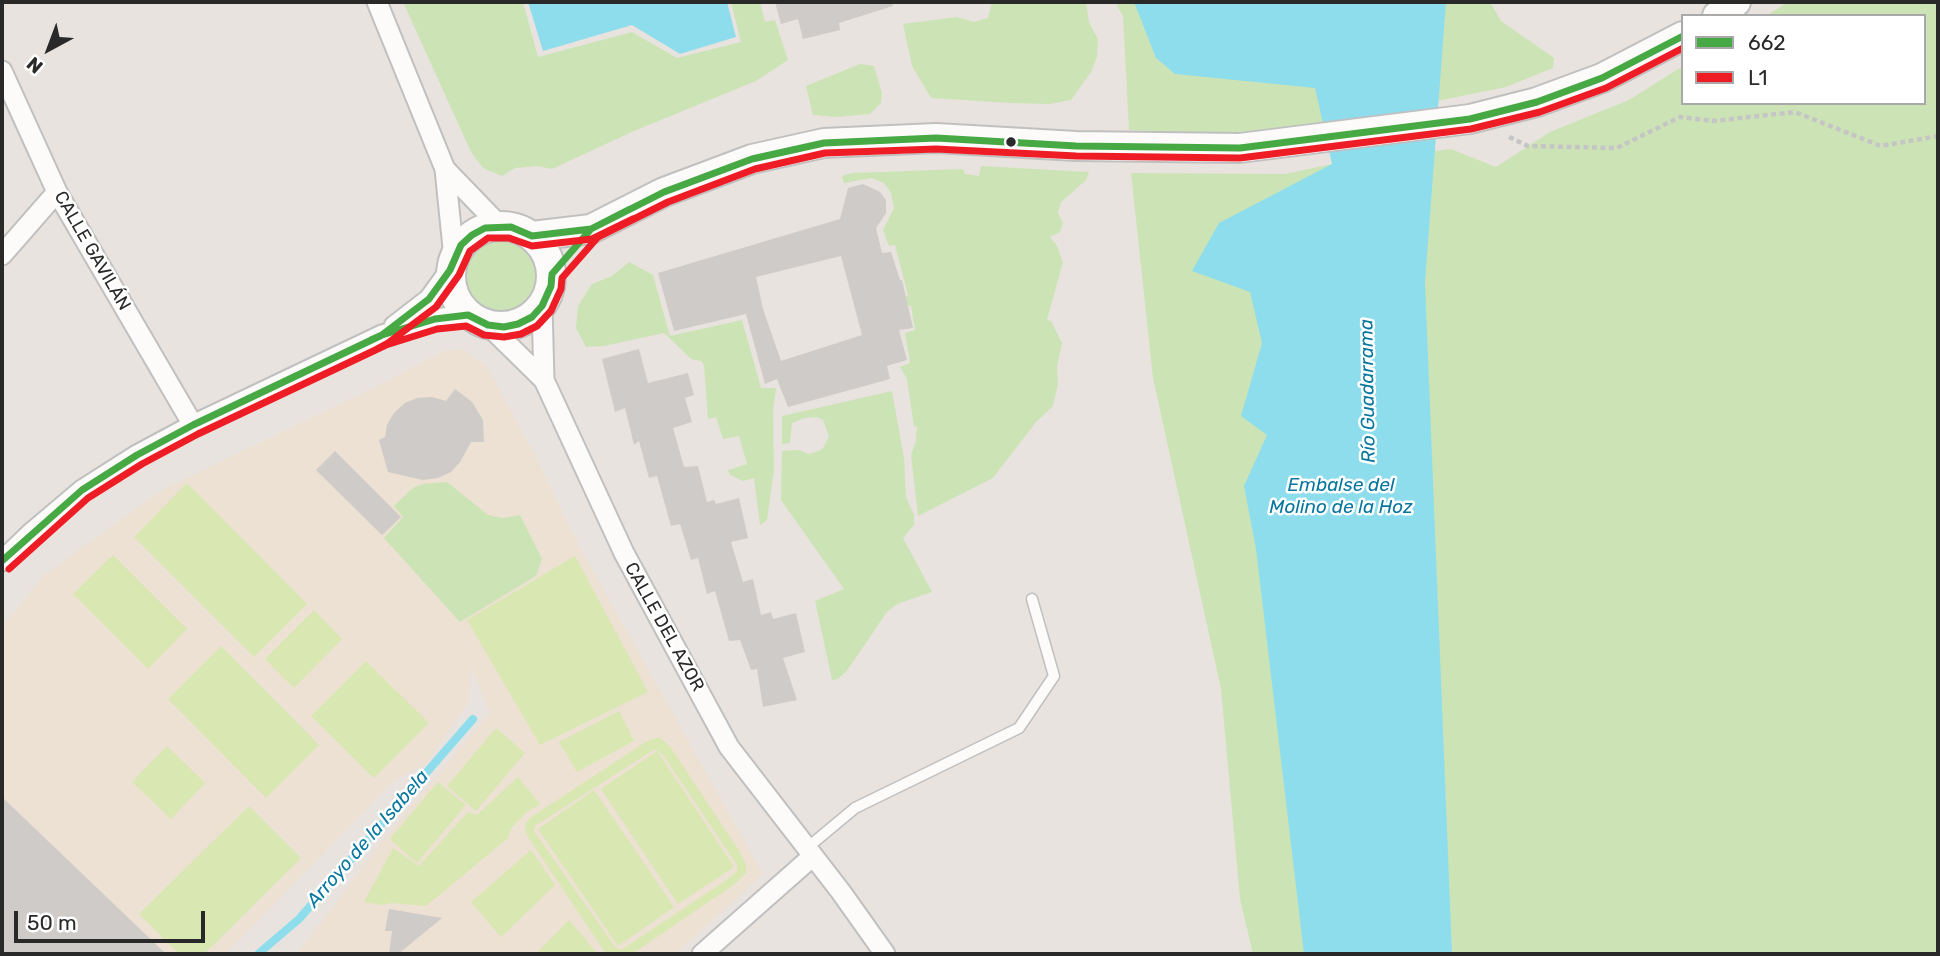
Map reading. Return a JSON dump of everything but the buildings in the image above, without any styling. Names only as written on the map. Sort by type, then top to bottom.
[{"type":"street","points":[[377,2],[445,169],[453,294],[478,320]]},
{"type":"street","points":[[1720,14],[1736,2]]},
{"type":"street","points":[[532,236],[591,229],[664,192],[752,159],[824,143],[936,138],[1076,146],[1240,148],[1471,119],[1537,102],[1602,78],[1681,38]]},
{"type":"street","name":"CALLE GAVILÁN","points":[[2,71],[57,192],[192,425]]},
{"type":"street","points":[[445,169],[499,225]]},
{"type":"street","points":[[2,254],[57,192]]},
{"type":"street","points":[[2,561],[82,490],[137,455],[192,425],[382,335],[435,319],[478,320],[503,327],[532,317],[542,306],[551,286],[552,274],[546,253],[532,236],[522,230],[499,225],[472,234],[461,245],[429,299],[382,335]]},
{"type":"street","points":[[552,274],[591,229]]},
{"type":"street","name":"CALLE DEL AZOR","points":[[542,306],[544,380]]},
{"type":"street","name":"CALLE DEL AZOR","points":[[478,320],[544,380],[624,554],[729,747],[842,892],[885,954]]},
{"type":"street","points":[[702,954],[810,852]]},
{"type":"lane","points":[[810,852],[855,808],[1019,728],[1054,676],[1032,600]]},
{"type":"path","points":[[1471,119],[1528,146],[1617,148],[1680,117],[1713,121],[1795,112],[1881,145],[1938,136]]},
{"type":"shaded area","points":[[461,349],[486,365],[536,457],[579,546],[763,874],[675,954],[297,954],[383,840],[489,713],[471,665],[468,703],[426,764],[394,781],[225,954],[2,954],[2,627],[44,575],[162,490],[445,351]]},
{"type":"green space","points":[[403,2],[523,2],[538,57],[632,32],[677,58],[741,42],[731,2],[760,2],[765,22],[775,20],[788,60],[756,81],[634,131],[552,169],[537,166],[515,168],[502,176],[483,168],[471,152]]},
{"type":"green space","points":[[992,2],[1086,2],[1089,22],[1098,39],[1097,57],[1091,72],[1071,100],[1049,104],[931,98],[912,66],[903,24],[957,17],[974,22],[988,18]]},
{"type":"green space","points":[[1115,2],[1490,2],[1501,21],[1554,58],[1553,68],[1506,87],[1323,124],[1236,136],[1129,130],[1123,16]]},
{"type":"green space","points":[[1788,2],[1938,2],[1938,954],[1253,954],[1240,899],[1221,689],[1153,378],[1131,173],[1285,174],[1332,164],[1451,149],[1496,167],[1550,132],[1629,100],[1681,67],[1681,105],[1926,105],[1926,14],[1769,14]]},
{"type":"green space","points":[[860,64],[874,66],[882,93],[881,103],[870,114],[837,117],[813,115],[806,86]]},
{"type":"green space","points":[[981,166],[1089,172],[1086,180],[1061,202],[1058,213],[1063,223],[1060,232],[1050,237],[1063,262],[1047,320],[1051,321],[1062,343],[1057,367],[1058,384],[1053,406],[1036,422],[993,478],[918,516],[911,455],[917,426],[914,427],[907,379],[900,367],[910,363],[905,333],[915,330],[911,306],[904,305],[902,301],[908,295],[895,245],[889,246],[883,230],[894,208],[891,193],[884,183],[872,178],[844,183],[842,176],[852,173],[963,169],[965,174],[979,176]]},
{"type":"green space","points":[[507,240],[526,250],[534,262],[534,290],[526,302],[514,310],[493,312],[474,302],[466,290],[464,269],[474,250],[486,242]]},
{"type":"green space","points":[[629,262],[653,275],[670,336],[742,320],[761,388],[776,388],[773,412],[774,470],[767,520],[760,525],[754,478],[743,481],[730,475],[728,470],[747,464],[739,436],[723,439],[716,417],[708,419],[704,365],[701,361],[691,359],[664,333],[604,346],[586,347],[576,328],[578,306],[592,284],[612,276]]},
{"type":"green space","points":[[892,391],[904,458],[906,497],[914,515],[914,525],[903,538],[932,592],[897,604],[887,612],[846,672],[838,679],[832,680],[815,601],[844,589],[781,500],[782,451],[799,450],[808,454],[819,451],[829,436],[823,420],[817,417],[805,418],[792,423],[790,443],[782,444],[782,416]]},
{"type":"green space","points":[[447,482],[488,515],[503,518],[520,515],[542,559],[536,576],[460,622],[384,538],[403,517],[394,506],[413,488],[423,484]]},
{"type":"green space","points":[[187,483],[307,604],[254,657],[134,537]]},
{"type":"green space","points":[[113,555],[187,629],[148,669],[73,594]]},
{"type":"green space","points":[[575,556],[648,692],[540,745],[467,620]]},
{"type":"green space","points":[[314,610],[342,639],[294,688],[265,659]]},
{"type":"green space","points":[[221,646],[319,745],[266,798],[168,699]]},
{"type":"green space","points":[[366,661],[429,723],[374,778],[311,716]]},
{"type":"green space","points":[[619,711],[634,741],[577,772],[559,742]]},
{"type":"green space","points":[[496,728],[525,753],[476,811],[447,786]]},
{"type":"green space","points":[[660,737],[671,748],[740,852],[746,865],[746,873],[735,884],[632,954],[606,954],[526,834],[525,825],[530,818],[647,741]],"holes":[[[655,749],[663,755],[737,865],[737,871],[621,950],[615,947],[534,831],[535,826]]]},
{"type":"green space","points":[[167,746],[205,783],[171,819],[132,782]]},
{"type":"green space","points":[[657,751],[734,867],[678,904],[601,789]]},
{"type":"green space","points":[[518,777],[540,804],[512,827],[508,838],[426,906],[364,902],[393,848],[419,866],[468,812],[477,815]]},
{"type":"green space","points":[[438,782],[466,805],[417,863],[390,839]]},
{"type":"green space","points":[[594,790],[674,907],[618,946],[538,829]]},
{"type":"green space","points":[[249,806],[301,858],[204,954],[179,954],[139,914]]},
{"type":"green space","points":[[531,850],[555,885],[501,937],[471,902]]},
{"type":"green space","points":[[569,920],[598,954],[536,954]]},
{"type":"water","points":[[528,2],[727,2],[736,37],[680,54],[632,25],[543,51]]},
{"type":"water","name":"Embalse del Molino de la Hoz","points":[[1134,2],[1446,2],[1425,282],[1452,954],[1304,954],[1256,549],[1244,486],[1267,435],[1241,416],[1262,343],[1250,292],[1192,271],[1219,223],[1332,164],[1315,88],[1175,74],[1156,58]]},
{"type":"waterway","name":"Arroyo de la Isabela","points":[[258,954],[299,919],[473,719]]},
{"type":"transit line","name":"662","points":[[2,561],[82,490],[137,455],[193,425],[382,335],[435,319],[468,315],[488,325],[504,327],[532,317],[542,306],[551,286],[552,274],[591,229],[664,192],[752,159],[824,143],[936,138],[1076,146],[1240,148],[1470,119],[1537,102],[1602,78],[1681,37]]},
{"type":"transit line","name":"L1","points":[[9,569],[88,498],[142,464],[198,434],[386,345],[437,329],[466,326],[484,335],[504,337],[521,334],[537,326],[551,311],[561,289],[562,278],[598,237],[668,202],[755,169],[825,153],[936,149],[1076,156],[1240,158],[1471,129],[1540,112],[1606,88],[1681,49]]},
{"type":"transit line","name":"662","points":[[371,340],[382,335],[429,299],[450,270],[461,245],[485,228],[511,227],[532,236],[591,229],[628,210]]},
{"type":"transit line","name":"L1","points":[[375,350],[436,307],[459,275],[470,251],[488,238],[509,238],[532,246],[592,239],[633,219]]},
{"type":"water label","name":"Río Guadarrama","points":[[1368,391]]}]
